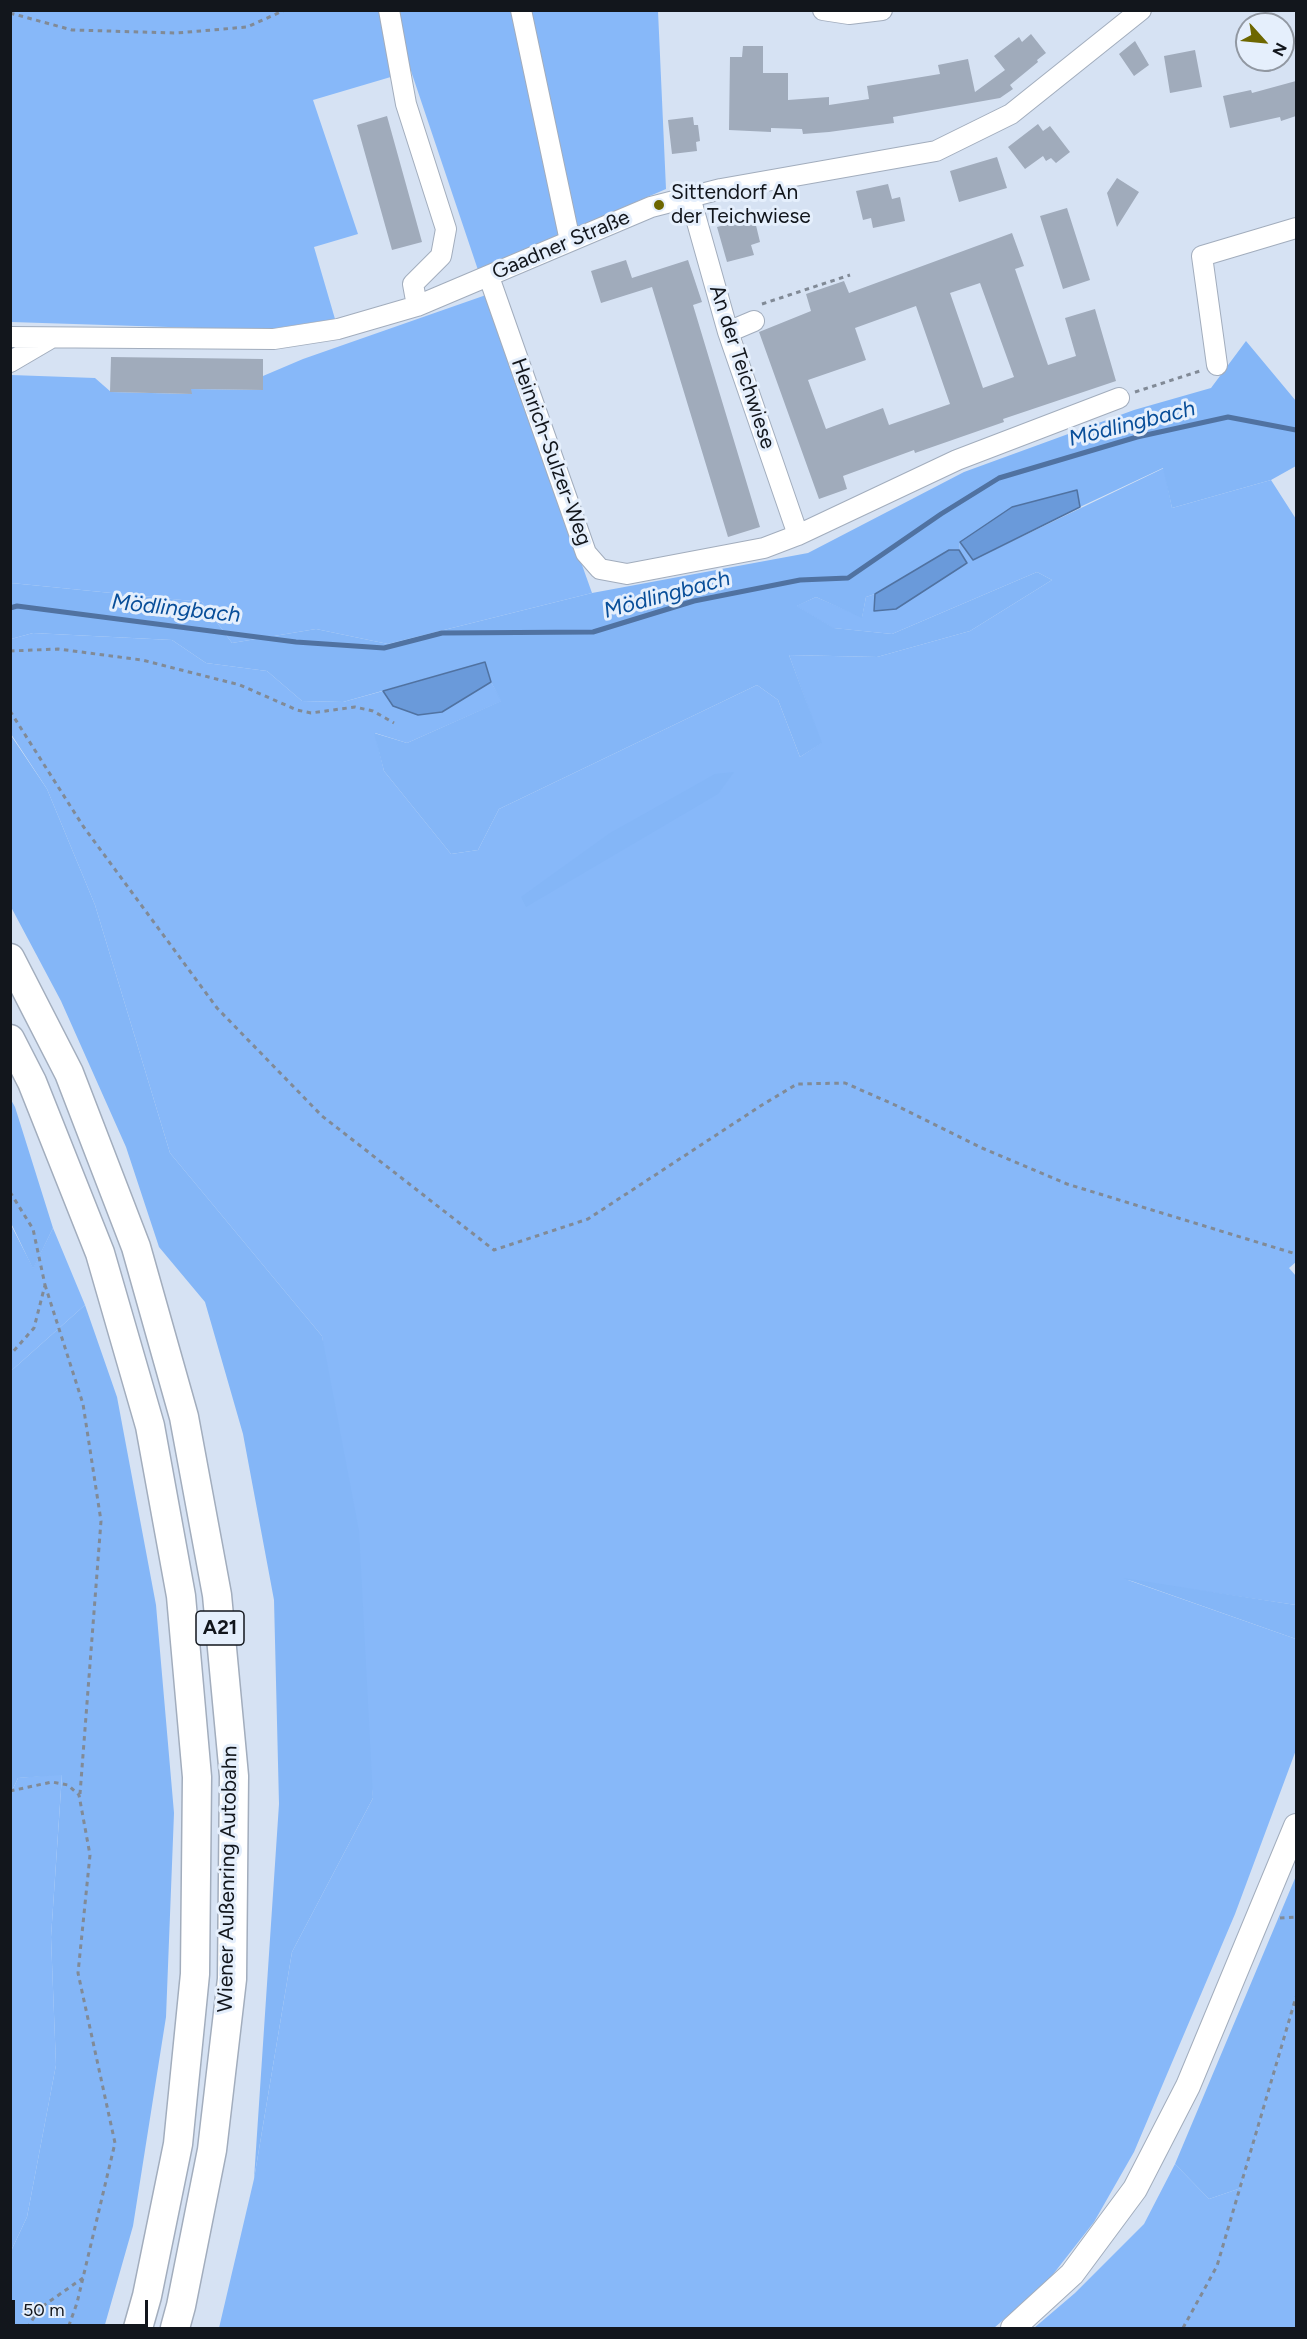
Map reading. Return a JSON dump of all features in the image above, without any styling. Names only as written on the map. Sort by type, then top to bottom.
[{"type":"highway","name":"Wiener Außenring Autobahn","points":[[10,958],[69,1073],[136,1247],[184,1418],[217,1595],[234,1776],[232,1979],[212,2150],[182,2306],[175,2328]]},
{"type":"highway","name":"Wiener Außenring Autobahn","points":[[10,1039],[32,1083],[100,1253],[150,1426],[181,1596],[197,1777],[195,1974],[178,2144],[147,2296],[138,2328]]},
{"type":"main road","points":[[1013,2328],[1072,2274],[1135,2189],[1188,2086],[1296,1826]]},
{"type":"street","points":[[389,10],[406,104],[446,229],[441,256],[413,284],[417,306]]},
{"type":"street","points":[[520,10],[570,241]]},
{"type":"street","points":[[823,10],[849,14],[882,10]]},
{"type":"street","name":"Gaadner Straße","points":[[10,337],[274,339],[338,329],[417,306],[651,207],[721,189],[936,151],[1011,114],[1141,10]]},
{"type":"street","name":"An der Teichwiese","points":[[690,197],[726,324],[798,535]]},
{"type":"street","points":[[1217,365],[1202,256],[1296,228]]},
{"type":"street","name":"Heinrich-Sulzer-Weg","points":[[489,277],[586,553],[600,569],[627,574],[764,548],[798,535],[957,460],[1119,398]]},
{"type":"street","points":[[726,324],[754,321]]},
{"type":"street","points":[[10,362],[51,338]]},
{"type":"path","points":[[10,13],[72,30],[177,33],[247,27],[285,10]]},
{"type":"path","points":[[726,324],[850,275]]},
{"type":"path","points":[[1119,398],[1217,365]]},
{"type":"path","points":[[10,651],[58,649],[142,660],[240,685],[311,713],[355,707],[373,711],[394,723]]},
{"type":"path","points":[[10,711],[83,826],[217,1008],[322,1116],[494,1250],[588,1219],[797,1084],[845,1083],[982,1148],[1067,1184],[1296,1254]]},
{"type":"path","points":[[10,1192],[33,1229],[45,1285],[83,1404],[101,1521],[80,1795],[90,1855],[78,1973],[115,2143],[83,2278],[68,2328]]},
{"type":"path","points":[[10,1355],[34,1328],[45,1285]]},
{"type":"path","points":[[10,1791],[52,1782],[68,1785],[80,1795]]},
{"type":"path","points":[[1183,2328],[1217,2266],[1296,1997]]},
{"type":"path","points":[[27,2328],[40,2308],[83,2278]]},
{"type":"shaded area","points":[[11,11],[658,11],[666,189],[478,270],[411,71],[313,100],[358,234],[314,247],[335,319],[263,330],[11,322]]},
{"type":"shaded area","points":[[486,295],[592,593],[388,644],[316,629],[232,643],[202,602],[11,583],[11,375],[95,378],[111,392],[191,394],[191,389],[262,390],[263,376],[303,359]]},
{"type":"shaded area","points":[[1246,341],[1296,401],[1296,466],[1271,480],[1172,508],[1163,468],[1080,507],[1077,490],[960,542],[959,550],[949,550],[875,594],[866,597],[862,618],[816,597],[797,606],[834,628],[892,634],[1037,572],[1052,580],[970,631],[877,657],[789,655],[822,743],[800,757],[778,700],[757,685],[499,809],[478,850],[451,854],[384,771],[374,733],[407,743],[501,701],[491,682],[485,662],[343,702],[302,701],[267,671],[206,663],[172,640],[33,633],[11,639],[11,583],[202,602],[232,643],[316,629],[388,644],[592,593],[808,553],[964,472],[1134,410],[1211,388]]},
{"type":"shaded area","points":[[1164,468],[1172,508],[1271,480],[1296,519],[1296,1262],[1289,1268],[1296,1276],[1296,1605],[1128,1580],[1296,1639],[1296,1750],[1235,1914],[1134,2152],[1094,2222],[1047,2282],[994,2328],[219,2328],[254,2179],[292,1952],[373,1798],[322,1336],[170,1153],[95,905],[47,789],[11,734],[11,639],[33,633],[172,640],[206,663],[267,671],[302,701],[343,702],[383,691],[394,706],[442,712],[491,682],[502,701],[407,743],[375,733],[384,771],[451,854],[478,850],[499,809],[757,685],[778,700],[800,757],[821,743],[789,655],[877,657],[970,631],[1052,580],[1037,572],[892,634],[833,628],[796,606],[816,597],[862,617],[866,597],[875,594],[874,611],[967,564],[959,550],[960,542],[973,560]]},
{"type":"shaded area","points":[[1077,490],[1080,507],[973,560],[960,542],[1012,507]]},
{"type":"shaded area","points":[[949,550],[959,550],[967,563],[896,609],[874,611],[875,594]]},
{"type":"shaded area","points":[[485,662],[491,682],[442,712],[418,715],[393,706],[383,691]]},
{"type":"shaded area","points":[[10,734],[47,789],[95,905],[170,1153],[322,1336],[359,1531],[373,1798],[292,1952],[254,2179],[279,1804],[274,1600],[243,1434],[205,1302],[159,1247],[126,1147],[61,1001],[11,907]]},
{"type":"shaded area","points":[[734,772],[718,794],[526,907],[521,897],[610,833],[715,774]]},
{"type":"shaded area","points":[[10,1098],[15,1107],[53,1228],[33,1269],[11,1223]]},
{"type":"shaded area","points":[[10,1223],[33,1268],[53,1228],[85,1305],[11,1371]]},
{"type":"shaded area","points":[[85,1305],[117,1397],[156,1605],[174,1813],[166,2017],[133,2226],[104,2328],[11,2328],[11,2251],[27,2217],[56,2065],[51,1937],[62,1775],[18,1778],[11,1793],[11,1371]]},
{"type":"shaded area","points":[[1123,1578],[1296,1605],[1296,1639]]},
{"type":"shaded area","points":[[62,1774],[51,1937],[56,2065],[27,2217],[11,2251],[11,1793],[18,1778]]},
{"type":"shaded area","points":[[1296,1876],[1296,1998],[1241,2188],[1209,2199],[1175,2164]]},
{"type":"shaded area","points":[[1296,1998],[1296,2328],[1034,2328],[1075,2293],[1144,2224],[1175,2164],[1209,2199],[1241,2188]]},
{"type":"building","points":[[1031,34],[1046,53],[1010,85],[1013,89],[1000,98],[893,117],[894,123],[829,132],[803,134],[802,129],[771,128],[771,132],[729,130],[730,57],[742,57],[743,46],[763,46],[763,73],[788,73],[788,100],[829,97],[829,105],[869,99],[867,86],[940,74],[938,65],[968,59],[975,92],[1005,70],[994,56],[1019,37],[1022,42]]},
{"type":"building","points":[[1135,41],[1149,65],[1134,76],[1119,54]]},
{"type":"building","points":[[1195,50],[1202,87],[1170,93],[1164,56]]},
{"type":"building","points":[[1296,81],[1296,116],[1281,121],[1280,117],[1230,128],[1223,96],[1251,90],[1252,93]]},
{"type":"building","points":[[387,116],[422,242],[392,250],[357,125]]},
{"type":"building","points":[[693,117],[694,125],[698,125],[700,141],[696,142],[697,151],[672,154],[668,120]]},
{"type":"building","points":[[1038,124],[1043,131],[1050,126],[1070,152],[1056,163],[1051,158],[1046,161],[1043,156],[1025,169],[1008,147]]},
{"type":"building","points":[[997,157],[1007,188],[959,202],[950,171]]},
{"type":"building","points":[[1117,178],[1139,192],[1117,227],[1107,193]]},
{"type":"building","points":[[888,184],[892,199],[900,197],[905,221],[873,228],[871,218],[863,220],[856,191]]},
{"type":"building","points":[[1067,208],[1090,280],[1063,289],[1040,216]]},
{"type":"building","points":[[754,217],[760,242],[751,245],[754,255],[727,262],[717,227]]},
{"type":"building","points":[[1012,233],[1024,266],[1015,269],[1048,365],[1076,356],[1065,318],[1095,309],[1116,381],[1003,419],[1004,422],[915,453],[914,450],[843,476],[847,489],[819,499],[759,332],[811,311],[806,294],[844,281],[849,293]],"holes":[[[980,283],[1014,377],[983,388],[950,293]],[[916,306],[950,404],[889,425],[883,408],[826,429],[808,380],[866,360],[855,328]]]},
{"type":"building","points":[[626,260],[632,278],[688,260],[702,302],[693,305],[760,527],[728,537],[652,287],[601,303],[591,271]]},
{"type":"building","points":[[111,357],[263,359],[263,390],[191,389],[192,394],[110,392]]},
{"type":"waterway","name":"Mödlingbach","points":[[10,608],[17,606],[296,642],[384,648],[442,633],[593,632],[694,601],[800,580],[848,578],[941,514],[999,478],[1137,437],[1228,417],[1296,430]]},
{"type":"place","name":"Sittendorf An der Teichwiese","points":[[659,205]]}]
